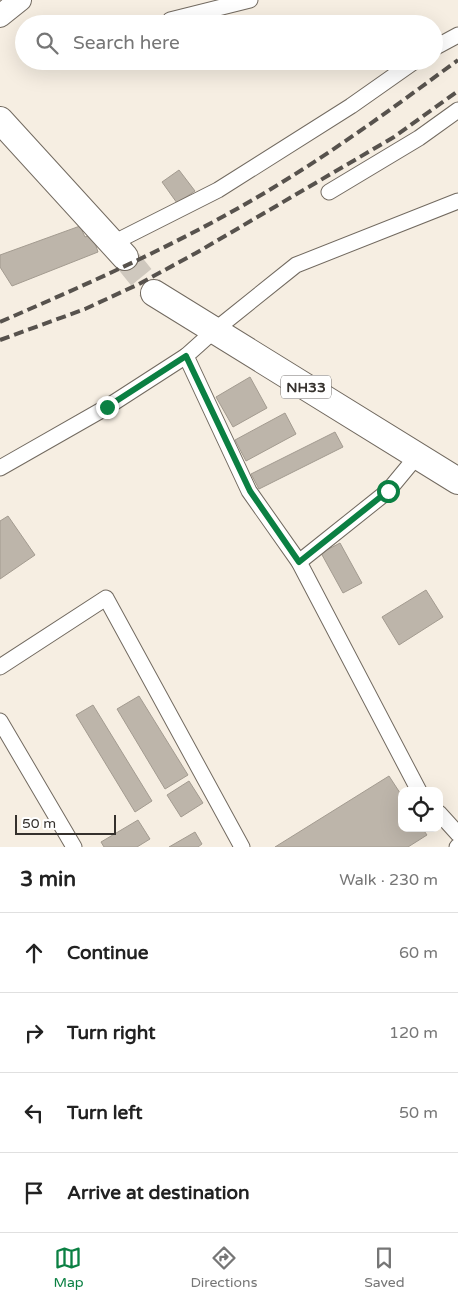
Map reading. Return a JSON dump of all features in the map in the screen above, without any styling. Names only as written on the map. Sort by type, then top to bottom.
[{"type":"highway","points":[[0,120],[119,250]]},
{"type":"highway","name":"NH33","points":[[154,293],[458,482]]},
{"type":"main road","points":[[0,16],[20,0]]},
{"type":"street","points":[[190,15],[250,0]]},
{"type":"street","points":[[443,43],[458,35]]},
{"type":"street","points":[[119,250],[218,190],[350,106],[402,70]]},
{"type":"street","points":[[329,192],[420,138],[458,110]]},
{"type":"street","points":[[0,468],[107,407],[186,356],[215,330],[296,266],[458,201]]},
{"type":"street","points":[[186,356],[250,491],[299,562],[417,787]]},
{"type":"street","points":[[299,562],[388,491],[417,456]]},
{"type":"street","points":[[0,667],[106,598],[242,847]]},
{"type":"street","points":[[0,721],[74,847]]},
{"type":"street","points":[[443,817],[458,834]]},
{"type":"building","points":[[179,170],[195,191],[177,203],[162,182]]},
{"type":"building","points":[[80,226],[85,237],[92,234],[98,252],[12,286],[0,267],[0,255]]},
{"type":"building","points":[[250,377],[267,408],[233,427],[216,397]]},
{"type":"building","points":[[285,413],[296,434],[246,461],[235,440]]},
{"type":"building","points":[[335,432],[343,447],[259,489],[251,474]]},
{"type":"building","points":[[8,516],[35,555],[0,579],[0,521]]},
{"type":"building","points":[[340,543],[362,583],[343,593],[321,553]]},
{"type":"building","points":[[426,590],[443,617],[399,645],[382,617]]},
{"type":"building","points":[[139,696],[188,775],[165,789],[117,709]]},
{"type":"building","points":[[93,705],[152,801],[135,812],[76,715]]},
{"type":"building","points":[[389,776],[398,790],[398,832],[425,832],[427,835],[408,847],[275,847]]},
{"type":"building","points":[[189,781],[203,803],[181,817],[167,795]]},
{"type":"building","points":[[138,820],[150,839],[137,847],[104,847],[101,842]]},
{"type":"building","points":[[195,832],[202,844],[198,847],[169,847]]},
{"type":"tunnel","points":[[125,257],[154,293]]},
{"type":"railway","points":[[0,322],[138,260],[238,208],[343,143],[458,60]]},
{"type":"railway","points":[[0,340],[85,309],[139,284],[196,253],[394,137],[458,91]]},
{"type":"route","points":[[107,407],[186,356],[250,491],[299,562],[388,491]]}]
